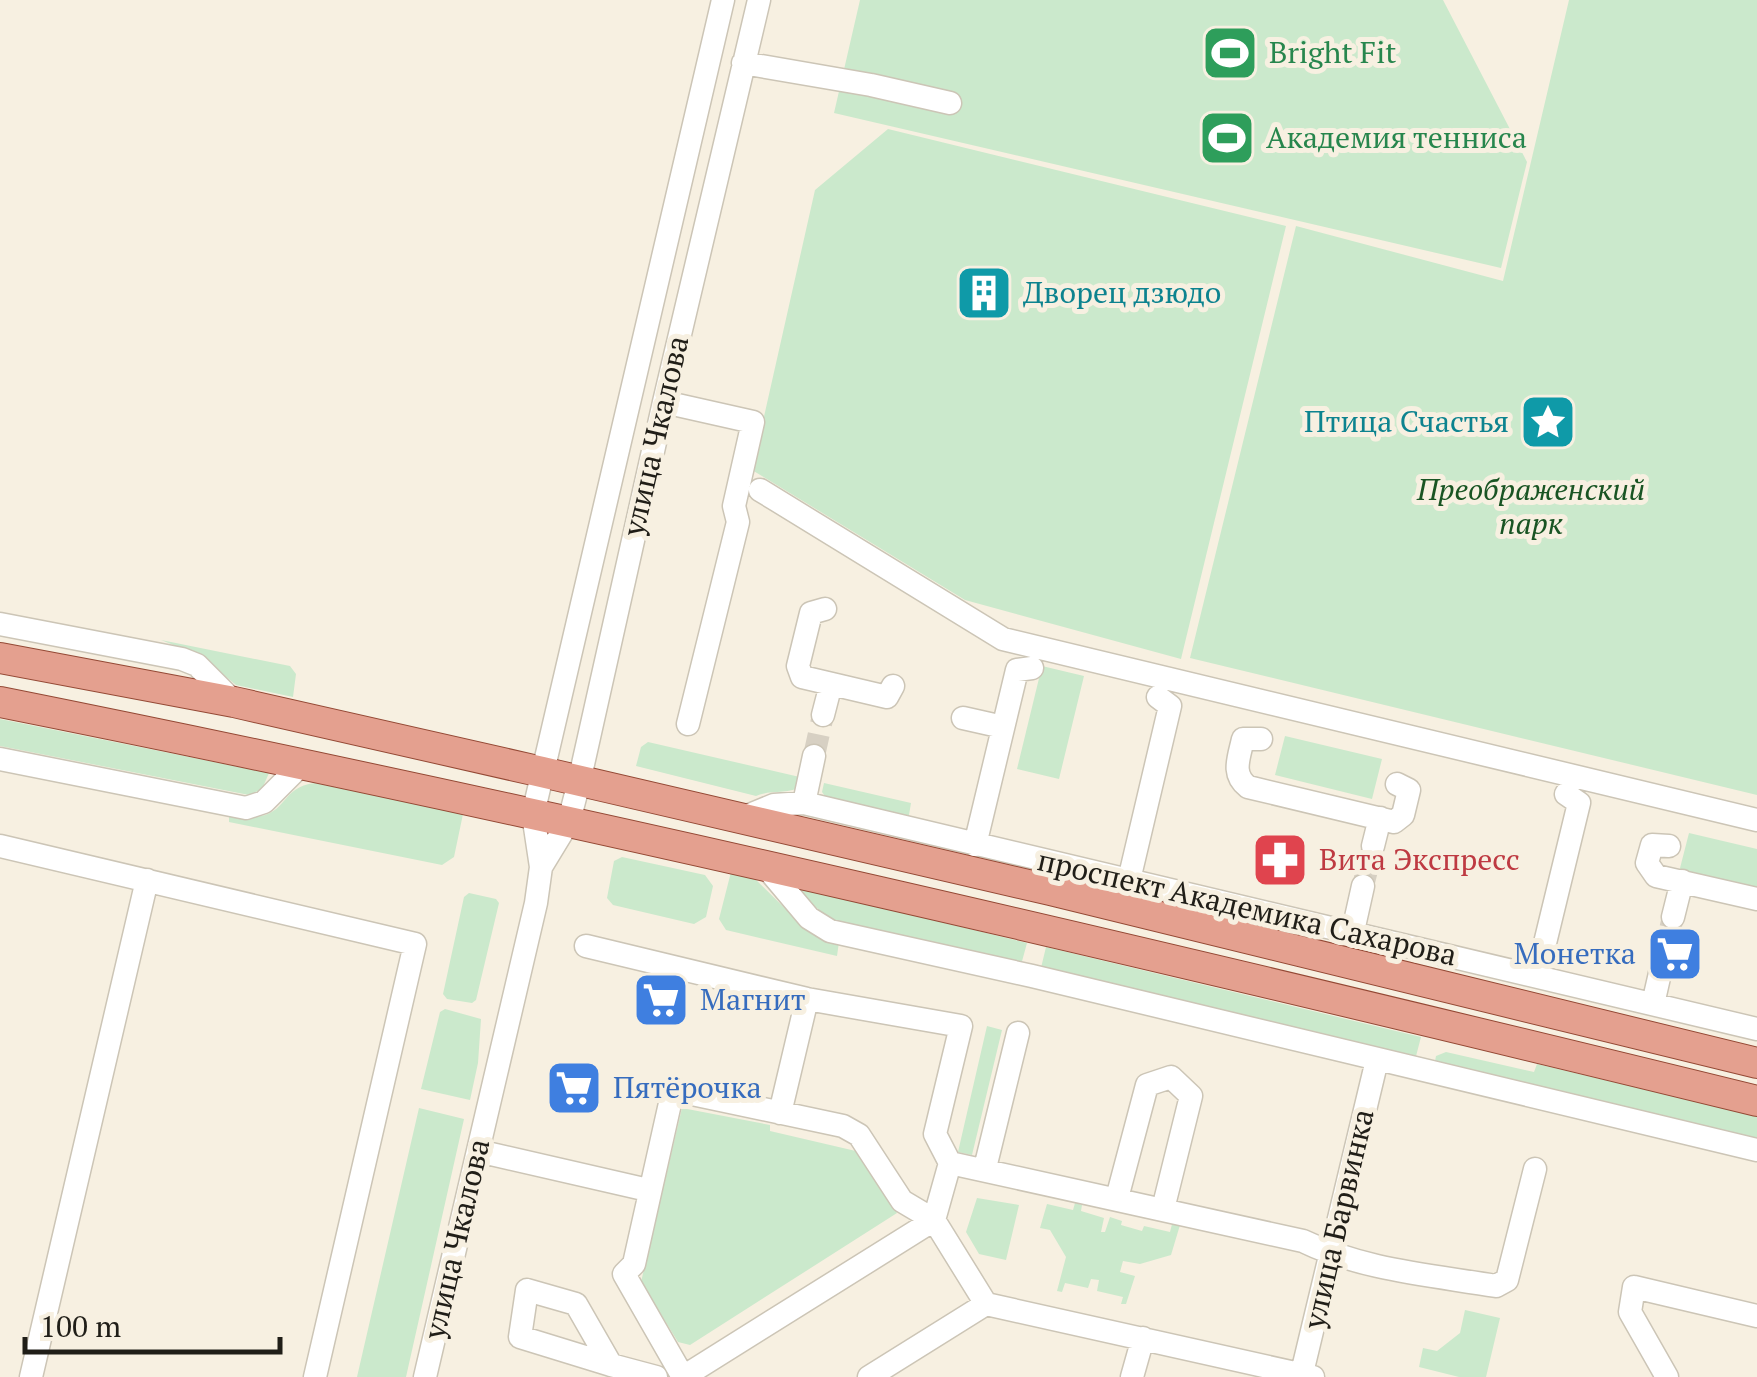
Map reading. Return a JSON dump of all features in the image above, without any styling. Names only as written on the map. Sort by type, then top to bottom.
[{"type":"main road","name":"проспект Академика Сахарова","points":[[0,658],[234,702],[542,772],[1050,890],[1757,1063]]},
{"type":"main road","points":[[0,702],[569,820],[1757,1100]]},
{"type":"street","name":"улица Чкалова","points":[[425,1377],[532,920],[541,867],[533,814],[542,772],[723,0]]},
{"type":"street","name":"улица Чкалова","points":[[541,867],[569,820],[579,782],[760,0]]},
{"type":"street","points":[[743,62],[950,104]]},
{"type":"street","points":[[664,402],[753,422],[734,506],[738,522],[688,724]]},
{"type":"street","points":[[760,490],[1003,639],[1757,820]]},
{"type":"street","points":[[825,609],[811,613],[798,666],[802,677],[887,697],[893,686]]},
{"type":"street","points":[[0,624],[182,659],[196,665],[234,702]]},
{"type":"street","points":[[975,844],[1017,670],[1032,668]]},
{"type":"street","points":[[823,714],[831,684]]},
{"type":"street","points":[[1129,880],[1170,706],[1158,697]]},
{"type":"street","points":[[963,718],[1003,727]]},
{"type":"street","points":[[1261,740],[1244,739],[1236,770],[1239,780],[1248,787],[1394,822],[1403,815],[1409,790],[1397,784]]},
{"type":"street","points":[[804,803],[814,756]]},
{"type":"street","points":[[0,759],[246,808],[264,802],[303,762]]},
{"type":"street","points":[[1537,976],[1570,860],[1578,804],[1566,794]]},
{"type":"street","name":"проспект Академика Сахарова","points":[[738,820],[774,805],[804,803],[1757,1029]]},
{"type":"street","points":[[1373,846],[1380,818]]},
{"type":"street","points":[[1669,846],[1652,845],[1648,864],[1656,876],[1757,899]]},
{"type":"street","points":[[0,846],[415,944],[314,1377]]},
{"type":"street","points":[[766,867],[809,918],[830,931],[1757,1150]]},
{"type":"street","points":[[31,1377],[147,880]]},
{"type":"street","points":[[1673,917],[1682,881]]},
{"type":"street","points":[[1353,931],[1364,886]]},
{"type":"street","points":[[586,946],[807,998],[961,1026],[935,1134],[950,1163],[934,1220],[683,1377],[624,1274],[634,1264],[673,1090],[844,1126],[860,1134],[902,1201],[934,1220],[986,1304]]},
{"type":"street","points":[[1653,1004],[1663,960]]},
{"type":"street","points":[[780,1113],[807,998]]},
{"type":"street","points":[[985,1168],[1018,1034]]},
{"type":"street","name":"улица Барвинка","points":[[1305,1376],[1377,1060]]},
{"type":"street","points":[[1117,1198],[1147,1085],[1171,1077],[1192,1096],[1163,1209]]},
{"type":"street","points":[[478,1151],[648,1190]]},
{"type":"street","points":[[950,1163],[1304,1241],[1331,1254],[1371,1265],[1496,1286],[1506,1280],[1535,1169]]},
{"type":"street","points":[[1667,1377],[1630,1312],[1634,1287],[1757,1316]]},
{"type":"street","points":[[869,1377],[986,1304],[1305,1376]]},
{"type":"street","points":[[1132,1377],[1143,1338]]},
{"type":"street","points":[[611,1365],[656,1377]]},
{"type":"green space","name":"Академия тенниса","points":[[860,0],[1443,0],[1527,162],[1501,268],[834,113]]},
{"type":"green space","name":"Преображенский парк","points":[[1569,0],[1757,0],[1757,795],[1190,658],[1296,226],[1503,281]]},
{"type":"green space","points":[[888,129],[1286,226],[1181,659],[965,600],[752,470],[815,190]]},
{"type":"green space","points":[[161,640],[290,666],[296,674],[293,697],[236,685],[201,656]]},
{"type":"green space","points":[[1042,666],[1084,676],[1059,779],[1017,769]]},
{"type":"green space","points":[[0,719],[269,773],[262,789],[249,795],[0,746]]},
{"type":"green space","points":[[1285,736],[1382,759],[1372,799],[1275,775]]},
{"type":"green space","points":[[648,742],[804,778],[802,786],[756,796],[636,766],[641,747]]},
{"type":"green space","points":[[315,783],[463,814],[454,857],[442,865],[229,822],[229,816],[250,817],[274,811],[293,792]]},
{"type":"green space","points":[[824,783],[911,803],[908,821],[828,800],[822,792]]},
{"type":"green space","points":[[1689,833],[1757,849],[1757,891],[1679,872]]},
{"type":"green space","points":[[622,857],[705,875],[713,886],[706,917],[694,924],[613,905],[607,898],[614,861]]},
{"type":"green space","points":[[731,872],[752,876],[810,933],[839,942],[837,956],[726,930],[719,919]]},
{"type":"green space","points":[[798,887],[1027,943],[1021,965],[833,922],[797,891]]},
{"type":"green space","points":[[469,893],[499,903],[476,1000],[472,1003],[447,999],[443,994],[464,897]]},
{"type":"green space","points":[[1046,947],[1421,1037],[1415,1060],[1040,972]]},
{"type":"green space","points":[[445,1009],[481,1019],[470,1100],[421,1089],[440,1012]]},
{"type":"green space","points":[[987,1026],[1002,1030],[972,1155],[958,1152]]},
{"type":"green space","points":[[1446,1052],[1534,1072],[1537,1064],[1757,1116],[1757,1142],[1434,1066],[1436,1056]]},
{"type":"green space","points":[[419,1108],[464,1119],[406,1377],[357,1377]]},
{"type":"green space","points":[[682,1108],[770,1125],[770,1131],[860,1152],[897,1213],[690,1345],[678,1342],[641,1282]]},
{"type":"green space","points":[[977,1198],[1019,1205],[1006,1260],[979,1254],[966,1232]]},
{"type":"green space","points":[[1075,1203],[1082,1205],[1081,1211],[1104,1218],[1101,1232],[1105,1232],[1110,1217],[1142,1231],[1144,1226],[1170,1232],[1172,1224],[1180,1225],[1171,1255],[1140,1264],[1123,1261],[1120,1272],[1135,1276],[1126,1304],[1121,1304],[1123,1297],[1097,1291],[1099,1280],[1091,1279],[1088,1288],[1065,1283],[1062,1292],[1057,1291],[1066,1257],[1050,1230],[1040,1228],[1047,1204],[1073,1210]]},
{"type":"green space","points":[[1465,1310],[1500,1318],[1486,1377],[1459,1377],[1419,1367],[1423,1348],[1437,1351],[1460,1333]]},
{"type":"tunnel","points":[[814,756],[823,715]]},
{"type":"tunnel","points":[[1363,886],[1373,846]]},
{"type":"tunnel","points":[[1663,960],[1673,917]]},
{"type":"place","name":"Bright Fit","points":[[1230,53]]},
{"type":"place","name":"Академия тенниса","points":[[1227,138]]},
{"type":"place","name":"Дворец дзюдо","points":[[984,293]]},
{"type":"place","name":"Птица Счастья","points":[[1548,422]]},
{"type":"place","name":"Вита Экспресс","points":[[1280,860]]},
{"type":"place","name":"Монетка","points":[[1675,954]]},
{"type":"place","name":"Магнит","points":[[661,1000]]},
{"type":"place","name":"Пятёрочка","points":[[574,1088]]}]
